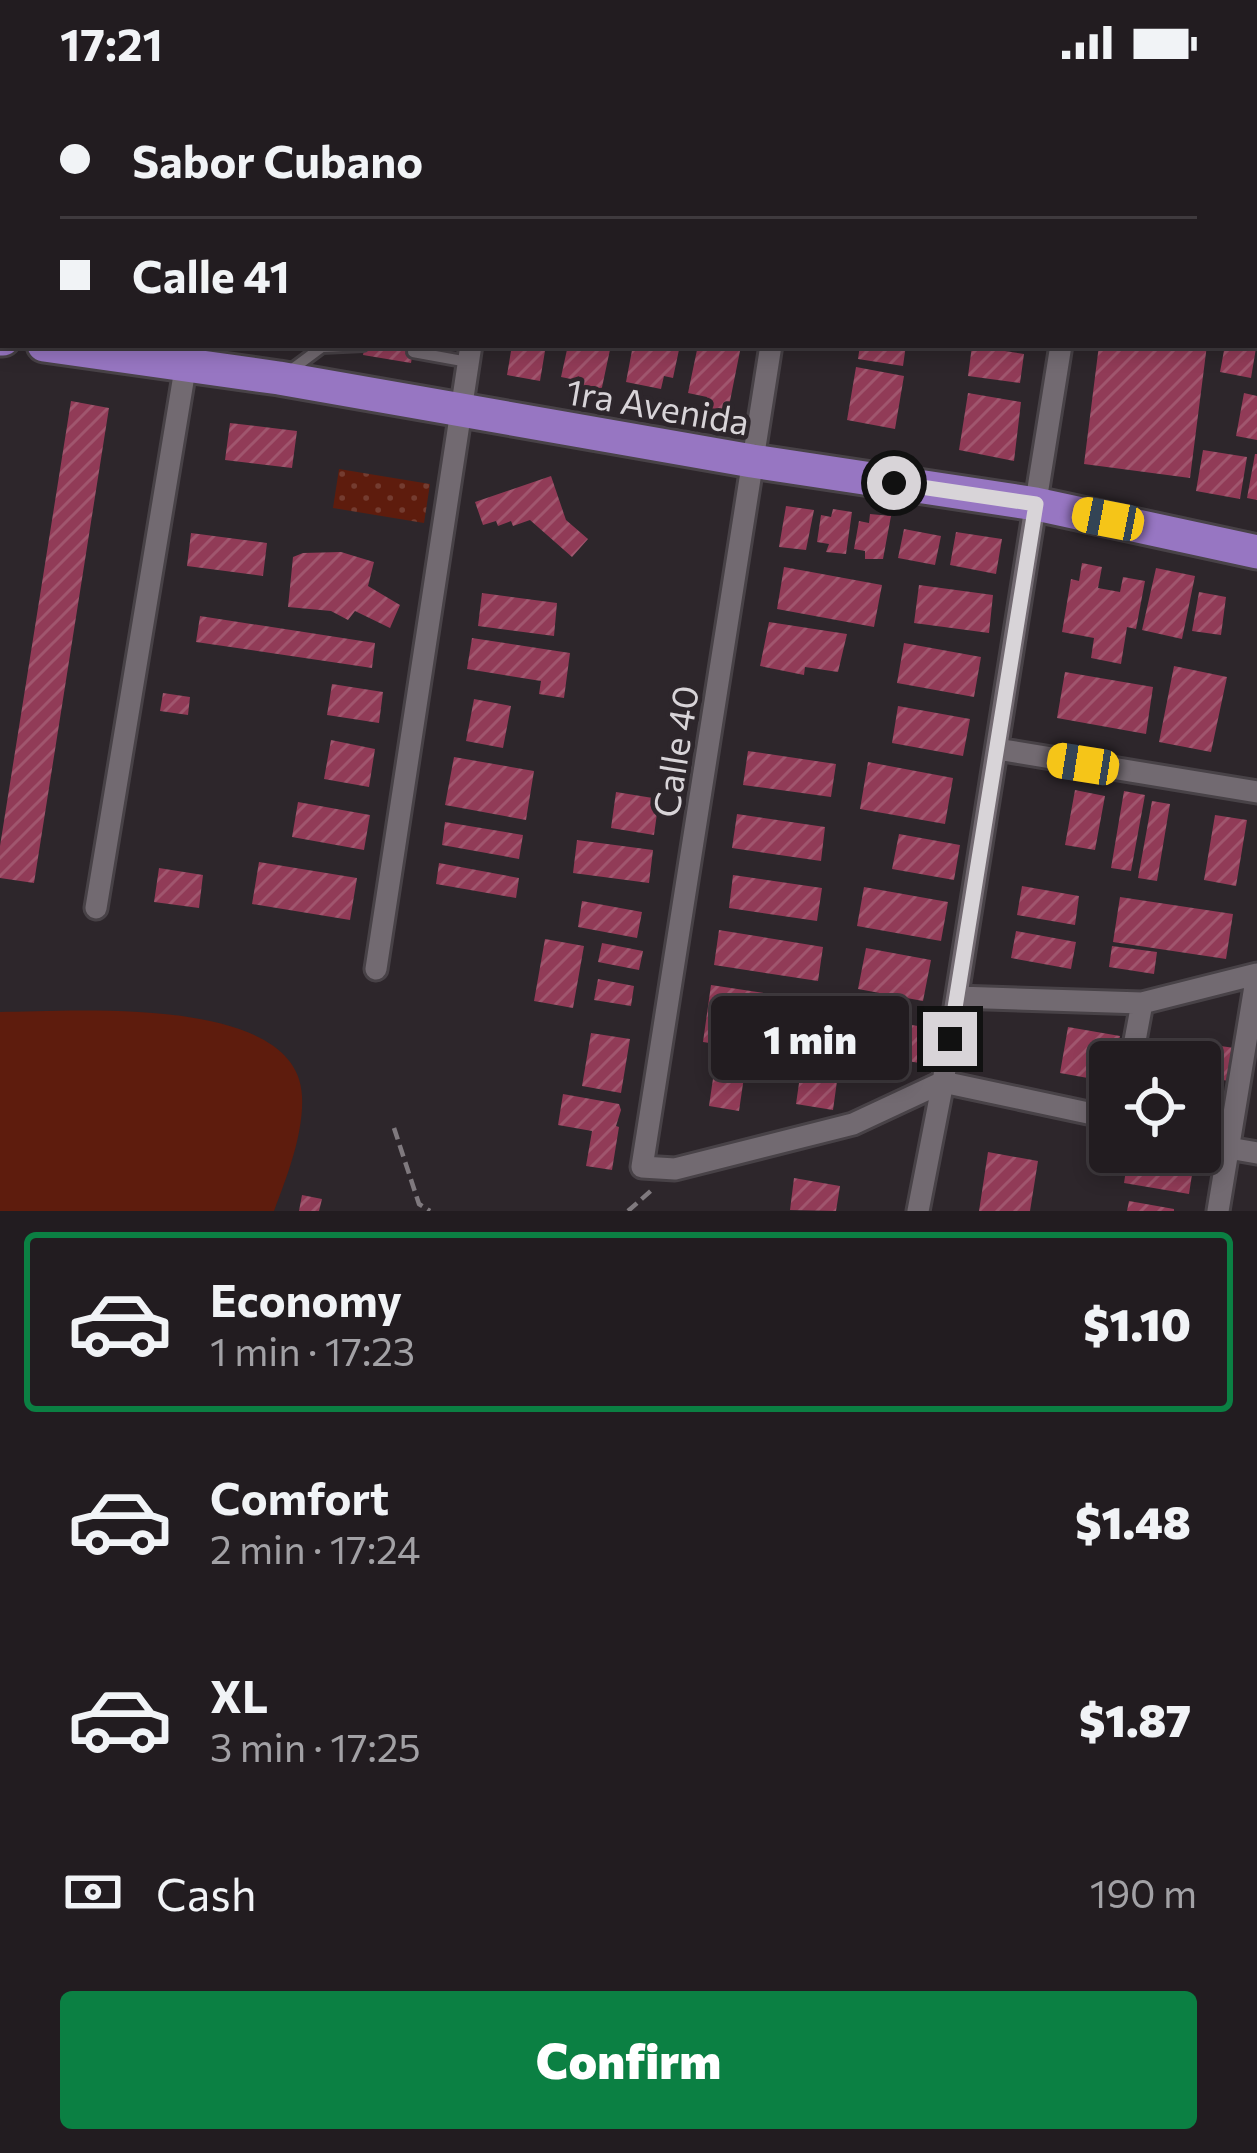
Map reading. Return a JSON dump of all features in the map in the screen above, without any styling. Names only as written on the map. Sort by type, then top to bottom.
[{"type":"main road","name":"1ra Avenida","points":[[92,348],[188,354],[279,379],[752,461],[1036,504],[1257,552]]},
{"type":"street","name":"Calle 40","points":[[771,348],[642,1167],[676,1169],[853,1124],[943,1082]]},
{"type":"street","points":[[918,1211],[943,1082],[1061,348]]},
{"type":"street","points":[[376,969],[470,353]]},
{"type":"street","points":[[96,908],[188,354]]},
{"type":"street","points":[[997,749],[1257,792]]},
{"type":"street","points":[[956,997],[1142,1004],[1257,974],[1218,1211]]},
{"type":"street","points":[[1135,1041],[1142,1004]]},
{"type":"street","points":[[943,1082],[1089,1113]]},
{"type":"street","points":[[1221,1148],[1257,1153]]},
{"type":"lane","points":[[279,379],[321,348]]},
{"type":"lane","points":[[412,352],[470,353]]},
{"type":"path","points":[[394,1128],[419,1204],[430,1211]]},
{"type":"shaded area","points":[[339,469],[430,484],[424,523],[333,508]]},
{"type":"shaded area","points":[[0,1012],[176,1015],[223,1024],[263,1039],[291,1063],[302,1096],[297,1140],[274,1211],[0,1211]]},
{"type":"building","points":[[364,348],[414,348],[411,363],[363,355]]},
{"type":"building","points":[[512,348],[546,348],[540,381],[507,375]]},
{"type":"building","points":[[567,348],[610,348],[601,392],[575,387],[576,380],[561,377]]},
{"type":"building","points":[[632,348],[679,348],[673,378],[664,376],[661,389],[626,382]]},
{"type":"building","points":[[697,348],[740,351],[728,411],[705,407],[707,397],[688,393]]},
{"type":"building","points":[[860,348],[906,348],[903,366],[858,359]]},
{"type":"building","points":[[972,348],[1024,354],[1020,383],[968,376]]},
{"type":"building","points":[[1099,348],[1207,348],[1190,478],[1084,464]]},
{"type":"building","points":[[1224,348],[1256,348],[1251,378],[1220,372]]},
{"type":"building","points":[[856,367],[904,376],[895,429],[847,420]]},
{"type":"building","points":[[968,393],[1021,402],[1014,461],[959,450]]},
{"type":"building","points":[[1244,393],[1257,396],[1257,440],[1236,436]]},
{"type":"building","points":[[71,401],[109,408],[34,883],[0,878],[0,846]]},
{"type":"building","points":[[230,423],[297,431],[292,468],[225,460]]},
{"type":"building","points":[[1203,450],[1247,457],[1240,499],[1196,491]]},
{"type":"building","points":[[1257,454],[1257,500],[1247,498]]},
{"type":"building","points":[[551,476],[566,520],[588,539],[572,557],[530,520],[513,526],[511,521],[483,525],[475,502]]},
{"type":"building","points":[[786,506],[814,510],[806,550],[779,547]]},
{"type":"building","points":[[833,509],[852,512],[846,554],[826,552],[829,544],[817,542],[821,515],[831,517]]},
{"type":"building","points":[[870,514],[891,516],[883,559],[865,559],[865,551],[854,549],[859,521],[869,523]]},
{"type":"building","points":[[904,529],[941,536],[935,565],[898,558]]},
{"type":"building","points":[[956,532],[1002,539],[996,574],[950,565]]},
{"type":"building","points":[[191,533],[267,543],[263,576],[187,566]]},
{"type":"building","points":[[341,552],[374,562],[368,586],[400,605],[390,628],[355,611],[348,620],[331,611],[288,607],[293,557]]},
{"type":"building","points":[[1082,563],[1102,567],[1098,588],[1120,592],[1123,577],[1145,581],[1136,629],[1127,627],[1121,664],[1091,658],[1094,638],[1062,632],[1071,579],[1079,581]]},
{"type":"building","points":[[784,567],[882,585],[874,627],[777,609]]},
{"type":"building","points":[[1156,568],[1195,576],[1182,639],[1142,630]]},
{"type":"building","points":[[919,585],[993,595],[989,633],[914,623]]},
{"type":"building","points":[[1199,592],[1226,597],[1221,635],[1192,631]]},
{"type":"building","points":[[482,593],[557,603],[554,636],[478,626]]},
{"type":"building","points":[[200,616],[375,643],[372,668],[196,642]]},
{"type":"building","points":[[769,622],[847,634],[838,672],[805,667],[804,675],[760,666]]},
{"type":"building","points":[[472,638],[570,653],[564,698],[539,694],[541,681],[467,669]]},
{"type":"building","points":[[904,643],[981,657],[974,697],[897,683]]},
{"type":"building","points":[[1174,666],[1227,677],[1211,752],[1159,742]]},
{"type":"building","points":[[1065,672],[1153,687],[1146,734],[1057,718]]},
{"type":"building","points":[[332,684],[383,692],[379,723],[327,715]]},
{"type":"building","points":[[163,693],[190,697],[188,715],[160,711]]},
{"type":"building","points":[[474,699],[511,706],[503,748],[466,741]]},
{"type":"building","points":[[898,706],[970,719],[963,756],[892,743]]},
{"type":"building","points":[[331,740],[375,749],[369,787],[324,779]]},
{"type":"building","points":[[748,751],[836,764],[831,797],[743,785]]},
{"type":"building","points":[[454,757],[534,771],[526,820],[445,805]]},
{"type":"building","points":[[868,762],[953,778],[945,824],[860,809]]},
{"type":"building","points":[[1075,790],[1105,796],[1095,850],[1065,845]]},
{"type":"building","points":[[1124,791],[1145,795],[1131,871],[1111,868]]},
{"type":"building","points":[[616,792],[659,799],[654,835],[611,828]]},
{"type":"building","points":[[1152,801],[1170,804],[1157,881],[1138,878]]},
{"type":"building","points":[[298,802],[370,815],[364,850],[292,837]]},
{"type":"building","points":[[737,814],[825,827],[821,861],[732,848]]},
{"type":"building","points":[[1215,815],[1247,820],[1236,886],[1204,880]]},
{"type":"building","points":[[445,822],[523,835],[519,859],[442,845]]},
{"type":"building","points":[[899,834],[960,845],[954,880],[892,869]]},
{"type":"building","points":[[577,840],[653,850],[649,883],[573,873]]},
{"type":"building","points":[[259,862],[357,878],[350,920],[252,904]]},
{"type":"building","points":[[439,863],[519,878],[516,898],[436,884]]},
{"type":"building","points":[[159,868],[203,875],[199,908],[154,902]]},
{"type":"building","points":[[733,875],[822,888],[817,921],[729,908]]},
{"type":"building","points":[[1022,886],[1079,896],[1075,925],[1017,915]]},
{"type":"building","points":[[864,887],[948,902],[941,941],[857,926]]},
{"type":"building","points":[[1120,897],[1233,914],[1226,959],[1113,942]]},
{"type":"building","points":[[582,901],[642,912],[637,938],[578,927]]},
{"type":"building","points":[[719,930],[823,947],[818,981],[714,965]]},
{"type":"building","points":[[1016,931],[1076,942],[1071,969],[1011,958]]},
{"type":"building","points":[[545,939],[584,946],[573,1008],[534,1001]]},
{"type":"building","points":[[602,943],[643,951],[639,970],[598,962]]},
{"type":"building","points":[[1112,946],[1157,952],[1154,974],[1109,967]]},
{"type":"building","points":[[866,948],[931,960],[923,1001],[858,989]]},
{"type":"building","points":[[598,979],[634,986],[631,1006],[594,1000]]},
{"type":"building","points":[[711,985],[809,1000],[800,1057],[703,1042]]},
{"type":"building","points":[[871,1019],[925,1027],[920,1063],[866,1055]]},
{"type":"building","points":[[1068,1027],[1120,1036],[1119,1041],[1089,1041],[1089,1078],[1060,1073]]},
{"type":"building","points":[[591,1033],[630,1039],[621,1093],[582,1086]]},
{"type":"building","points":[[1221,1046],[1242,1049],[1237,1082],[1221,1080]]},
{"type":"building","points":[[715,1065],[745,1070],[739,1111],[709,1106]]},
{"type":"building","points":[[801,1069],[838,1074],[833,1110],[796,1104]]},
{"type":"building","points":[[563,1094],[619,1104],[612,1170],[586,1166],[592,1131],[558,1125]]},
{"type":"building","points":[[1221,1096],[1236,1098],[1232,1123],[1221,1121]]},
{"type":"building","points":[[988,1152],[1038,1161],[1030,1211],[979,1211]]},
{"type":"building","points":[[1126,1173],[1192,1173],[1189,1194],[1124,1183]]},
{"type":"building","points":[[794,1178],[840,1186],[836,1211],[790,1210]]},
{"type":"building","points":[[302,1195],[322,1199],[319,1211],[299,1211]]},
{"type":"building","points":[[1129,1201],[1174,1209],[1174,1211],[1127,1211]]},
{"type":"route","points":[[894,483],[1036,504],[950,1039]]}]
